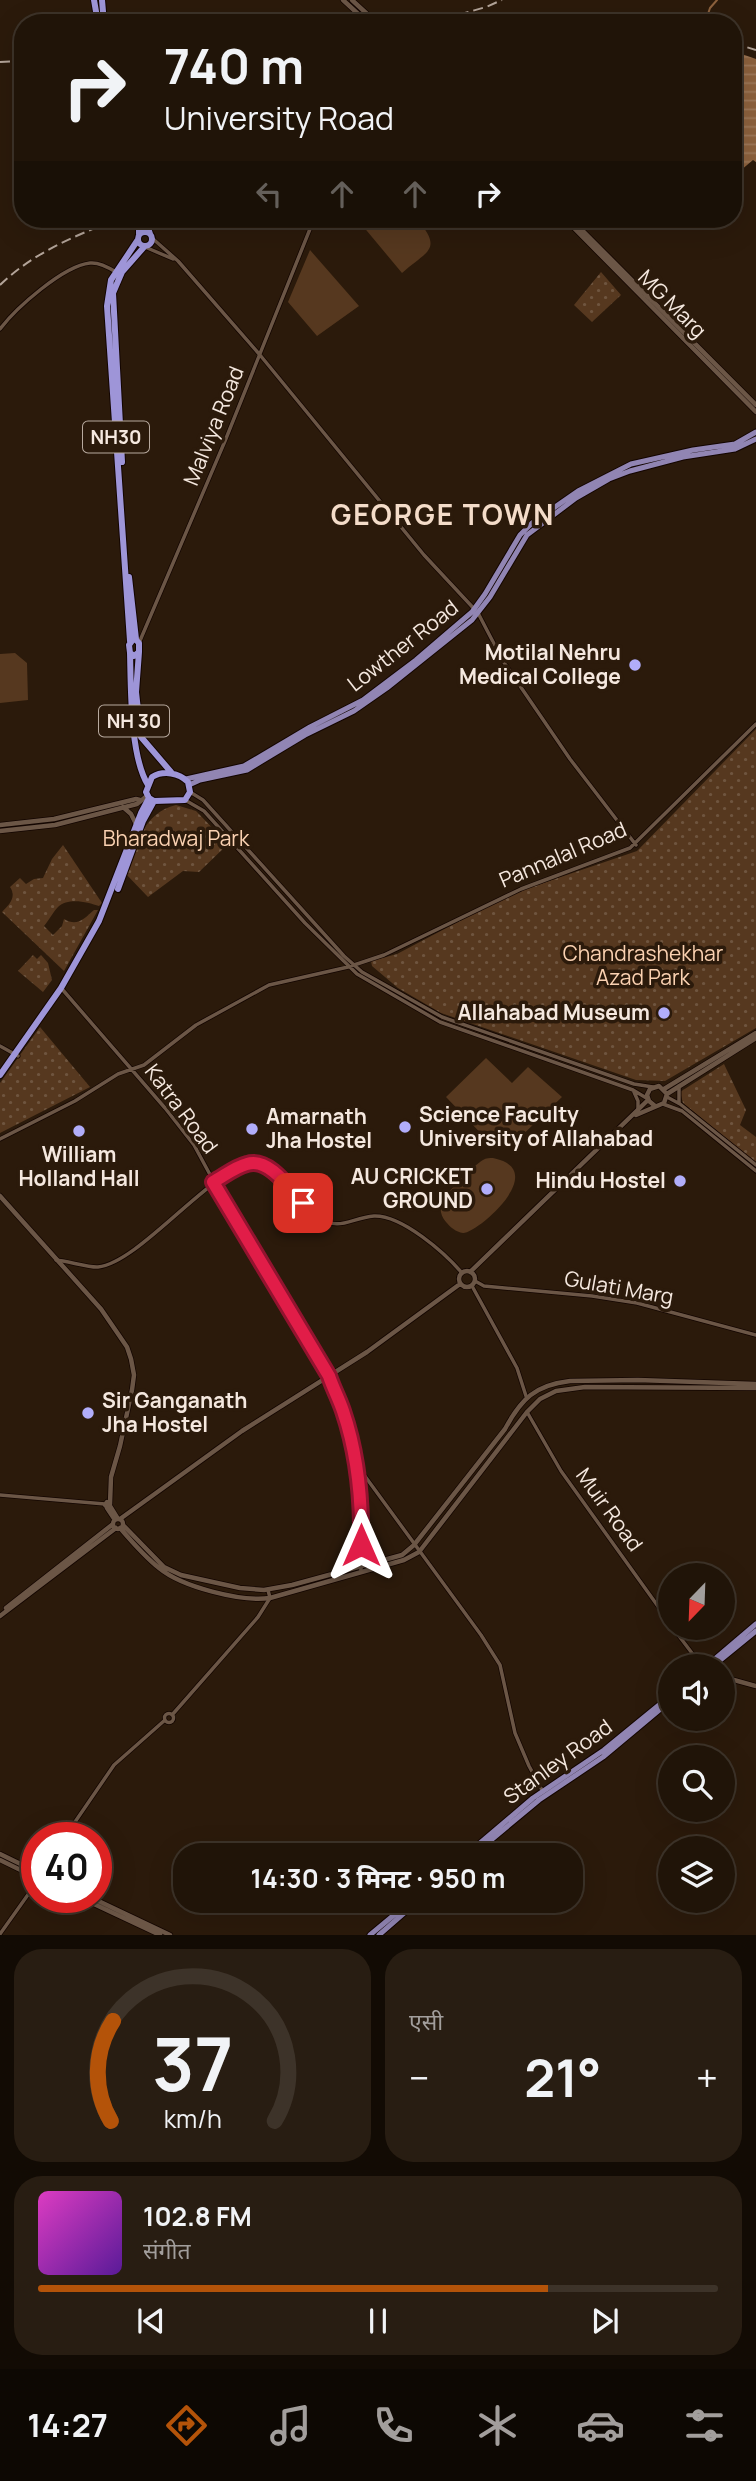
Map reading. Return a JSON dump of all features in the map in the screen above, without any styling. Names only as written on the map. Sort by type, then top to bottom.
[{"type":"highway","points":[[139,228],[138,238],[144,247]]},
{"type":"highway","points":[[148,228],[151,236]]},
{"type":"highway","points":[[138,238],[146,232],[151,236]]},
{"type":"highway","name":"NH30","points":[[118,273],[150,244],[151,236]]},
{"type":"highway","name":"NH30","points":[[135,641],[107,306],[110,285],[138,238]]},
{"type":"highway","name":"NH 30","points":[[135,641],[139,652],[136,692],[141,737],[172,773]]},
{"type":"highway","name":"NH 30","points":[[135,641],[130,653],[131,698],[138,755],[142,775],[148,785]]},
{"type":"highway","points":[[130,653],[134,656],[139,652]]},
{"type":"highway","points":[[0,1081],[62,989],[112,903],[143,821],[150,798],[148,785],[156,774],[172,773],[189,785],[185,800],[150,798]]},
{"type":"highway","points":[[62,989],[103,913],[136,825],[150,798]]},
{"type":"highway","points":[[0,1075],[17,1055]]},
{"type":"main road","points":[[343,0],[358,14]]},
{"type":"main road","points":[[352,0],[367,14]]},
{"type":"main road","name":"MG Marg","points":[[574,228],[756,412]]},
{"type":"main road","points":[[580,228],[756,405]]},
{"type":"main road","name":"Lowther Road","points":[[477,611],[520,534],[578,491],[631,464],[735,444],[756,432]]},
{"type":"main road","name":"Lowther Road","points":[[189,785],[244,766],[310,727],[353,706],[416,660],[477,611],[527,535],[576,498],[609,479],[630,471],[683,457],[735,449],[756,439]]},
{"type":"main road","points":[[0,828],[150,798]]},
{"type":"main road","points":[[0,828],[55,825],[137,804],[140,800]]},
{"type":"main road","points":[[123,807],[131,814],[136,825]]},
{"type":"main road","points":[[666,1093],[756,1035]]},
{"type":"main road","points":[[629,1119],[663,1104],[666,1093],[756,1035]]},
{"type":"main road","points":[[460,1284],[462,1273],[470,1272],[629,1119],[648,1099],[648,1092],[654,1087],[666,1093]]},
{"type":"main road","points":[[648,1099],[655,1106]]},
{"type":"main road","points":[[0,1196],[101,1309],[127,1347],[134,1375],[120,1446],[111,1476],[108,1505],[118,1523],[159,1568],[176,1579],[242,1597],[259,1600],[270,1598],[401,1555],[414,1545],[528,1396],[559,1383],[638,1380],[756,1386]]},
{"type":"main road","points":[[460,1284],[466,1287],[474,1284],[474,1276],[470,1272]]},
{"type":"main road","points":[[0,1615],[129,1514],[242,1431],[406,1326],[460,1284]]},
{"type":"main road","points":[[118,1523],[164,1567],[181,1575],[240,1588],[268,1590],[404,1560],[419,1552],[525,1414],[556,1391],[585,1387],[756,1386]]},
{"type":"main road","points":[[528,1396],[537,1398],[537,1403]]},
{"type":"main road","points":[[518,1407],[517,1411],[525,1414]]},
{"type":"main road","points":[[723,1654],[756,1624]]},
{"type":"main road","points":[[728,1654],[756,1631]]},
{"type":"main road","points":[[735,1680],[756,1686]]},
{"type":"main road","name":"Stanley Road","points":[[481,1843],[658,1706]]},
{"type":"main road","name":"Stanley Road","points":[[487,1843],[544,1793],[611,1752],[658,1711]]},
{"type":"main road","points":[[0,1857],[21,1866]]},
{"type":"main road","points":[[0,1857],[21,1870]]},
{"type":"main road","points":[[112,1907],[170,1935]]},
{"type":"main road","points":[[112,1912],[160,1935]]},
{"type":"main road","points":[[370,1935],[396,1913]]},
{"type":"main road","points":[[379,1935],[404,1913]]},
{"type":"street","name":"Malviya Road","points":[[135,641],[260,355],[310,228]]},
{"type":"street","points":[[151,236],[260,355],[424,555],[477,611],[503,661],[570,759],[636,845]]},
{"type":"street","points":[[144,247],[175,260]]},
{"type":"street","points":[[0,329],[32,297],[60,276],[82,265],[96,263],[118,273]]},
{"type":"street","name":"Pannalal Road","points":[[0,1139],[75,1101],[118,1074],[133,1070],[159,1056],[196,1025],[269,985],[348,967],[393,952],[521,889],[636,845],[756,724]]},
{"type":"street","points":[[189,785],[354,965],[412,1001],[471,1029],[634,1084],[654,1087]]},
{"type":"street","points":[[185,800],[204,811],[348,967],[440,1023],[633,1090],[648,1099]]},
{"type":"street","name":"Katra Road","points":[[62,989],[194,1145],[213,1182],[329,1376],[343,1410],[358,1467],[361,1569]]},
{"type":"street","points":[[0,1046],[17,1055]]},
{"type":"street","points":[[680,1084],[680,1104]]},
{"type":"street","points":[[633,1090],[637,1097],[638,1110]]},
{"type":"street","points":[[666,1093],[756,1165]]},
{"type":"street","points":[[663,1104],[682,1111],[756,1171]]},
{"type":"street","points":[[56,1260],[73,1261],[97,1268],[122,1258],[190,1204],[213,1182],[249,1163],[261,1164],[275,1173],[316,1217],[323,1221],[332,1225],[343,1225],[371,1216],[381,1216],[415,1232],[462,1273]]},
{"type":"street","points":[[474,1284],[517,1368],[528,1396]]},
{"type":"street","name":"Gulati Marg","points":[[474,1284],[637,1303],[756,1335]]},
{"type":"street","name":"Muir Road","points":[[525,1414],[561,1471],[658,1606]]},
{"type":"street","points":[[358,1467],[500,1665],[515,1732],[544,1793]]},
{"type":"street","points":[[0,1495],[108,1505]]},
{"type":"street","points":[[75,1822],[114,1765],[165,1720],[172,1721],[172,1715],[258,1617],[270,1598],[268,1590]]},
{"type":"street","points":[[0,1934],[21,1903]]},
{"type":"green space","points":[[364,228],[424,228],[431,244],[429,249],[402,273]]},
{"type":"green space","points":[[310,250],[359,306],[317,336],[288,302]]},
{"type":"green space","points":[[601,272],[621,295],[592,322],[574,305]]},
{"type":"green space","points":[[15,653],[27,663],[28,700],[0,703],[0,654]]},
{"type":"green space","name":"Chandrashekhar Azad Park","points":[[756,729],[756,1028],[665,1081],[636,1080],[441,1013],[398,988],[372,966],[371,961],[397,954],[511,894],[637,851]]},
{"type":"green space","name":"Bharadwaj Park","points":[[176,805],[196,811],[228,844],[199,872],[183,871],[148,897],[125,873],[149,822],[165,809]]},
{"type":"green space","points":[[63,845],[102,903],[99,906],[78,901],[67,902],[56,909],[44,926],[53,935],[62,926],[64,919],[77,922],[98,910],[64,971],[2,912],[12,897],[10,887],[20,878],[26,884],[43,878],[52,859]]},
{"type":"green space","points":[[33,955],[37,959],[41,955],[48,963],[52,980],[43,992],[18,971]]},
{"type":"green space","points":[[40,1027],[90,1087],[0,1133],[0,1083]]},
{"type":"green space","points":[[486,1058],[512,1083],[528,1067],[562,1097],[511,1146],[494,1147],[446,1097]]},
{"type":"green space","points":[[724,1064],[746,1110],[740,1125],[756,1137],[756,1163],[683,1103],[680,1092]]},
{"type":"green space","points":[[493,1158],[509,1165],[515,1175],[513,1187],[505,1200],[494,1213],[470,1231],[463,1233],[449,1226],[441,1210],[444,1198],[474,1167],[484,1159]]},
{"type":"shaded area","points":[[742,54],[756,59],[756,162],[753,160],[742,169]]},
{"type":"waterway","points":[[708,14],[717,0]]},
{"type":"railway","points":[[462,14],[502,0]]},
{"type":"railway","points":[[742,46],[756,50]]},
{"type":"railway","points":[[0,62],[14,61]]},
{"type":"railway","points":[[0,285],[41,254],[96,228]]},
{"type":"place","name":"Motilal Nehru Medical College","points":[[635,665]]},
{"type":"place","name":"Allahabad Museum","points":[[664,1013]]},
{"type":"place","name":"Science Faculty University of Allahabad","points":[[405,1127]]},
{"type":"place","name":"Amarnath Jha Hostel","points":[[252,1129]]},
{"type":"place","name":"William Holland Hall","points":[[79,1131]]},
{"type":"place","name":"Hindu Hostel","points":[[680,1181]]},
{"type":"place","name":"AU CRICKET GROUND","points":[[487,1189]]},
{"type":"place","name":"Sir Ganganath Jha Hostel","points":[[88,1413]]},
{"type":"district","name":"GEORGE TOWN","points":[[443,515]]},
{"type":"route","points":[[303,1203],[275,1173],[261,1164],[249,1163],[213,1182],[329,1376],[343,1410],[358,1467],[361,1545]]}]
